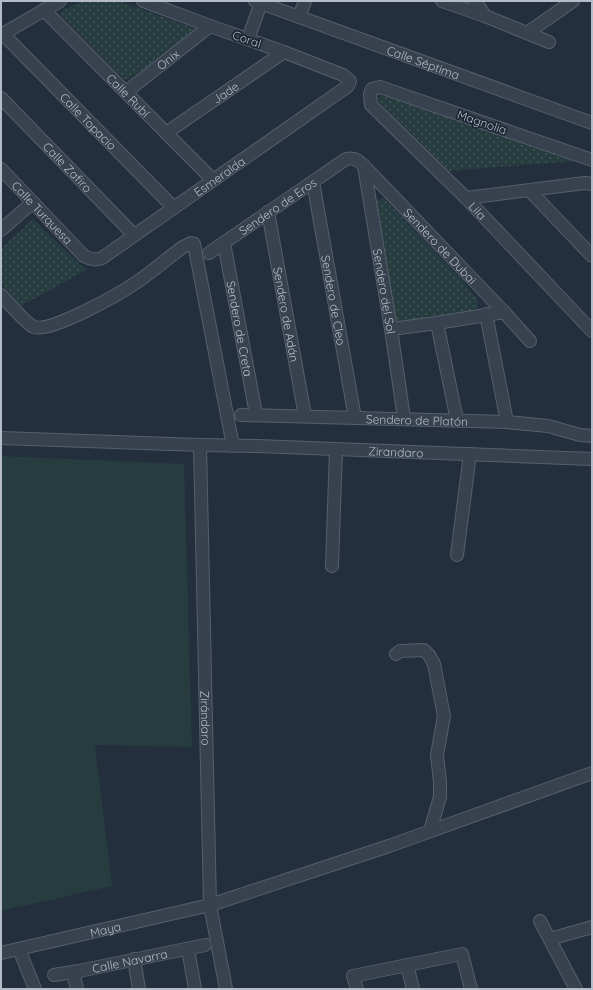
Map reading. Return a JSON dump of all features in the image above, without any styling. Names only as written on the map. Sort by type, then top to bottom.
[{"type":"street","points":[[2,34],[60,1]]},
{"type":"street","name":"Coral","points":[[144,1],[159,4],[210,26],[284,52],[343,75],[350,81]]},
{"type":"street","points":[[299,17],[305,1]]},
{"type":"street","points":[[442,1],[485,16],[549,42]]},
{"type":"street","points":[[475,1],[485,16]]},
{"type":"street","points":[[527,33],[573,1]]},
{"type":"street","points":[[248,39],[258,2]]},
{"type":"street","name":"Calle Séptima","points":[[258,2],[592,123]]},
{"type":"street","name":"Calle Rubí","points":[[44,10],[213,180]]},
{"type":"street","name":"Onix","points":[[126,92],[210,26]]},
{"type":"street","name":"Calle Topacio","points":[[2,34],[174,208]]},
{"type":"street","name":"Jade","points":[[166,133],[284,52]]},
{"type":"street","name":"Esmeralda","points":[[84,256],[92,260],[102,258],[348,86],[350,81]]},
{"type":"street","name":"Magnolia","points":[[372,90],[380,87],[592,160]]},
{"type":"street","name":"Lila","points":[[372,90],[370,94],[371,105],[466,198],[592,331]]},
{"type":"street","name":"Calle Zafiro","points":[[1,98],[134,235]]},
{"type":"street","name":"Sendero de Dubai","points":[[346,159],[355,158],[364,166],[504,312],[530,342]]},
{"type":"street","name":"Sendero de Eros","points":[[210,254],[268,212],[346,159]]},
{"type":"street","name":"Sendero del Sol","points":[[364,166],[391,328],[404,418]]},
{"type":"street","name":"Calle Turquesa","points":[[1,169],[84,256]]},
{"type":"street","name":"Sendero de Cleo","points":[[313,182],[355,418]]},
{"type":"street","points":[[466,198],[584,183],[592,184]]},
{"type":"street","points":[[530,191],[592,256]]},
{"type":"street","points":[[1,230],[33,202]]},
{"type":"street","name":"Sendero de Adán","points":[[268,212],[306,416]]},
{"type":"street","points":[[1,295],[33,326],[42,327],[78,315],[126,290],[183,247],[191,243],[194,244],[233,446]]},
{"type":"street","name":"Sendero de Creta","points":[[224,243],[256,414]]},
{"type":"street","points":[[391,328],[437,323],[504,312]]},
{"type":"street","points":[[486,314],[506,422]]},
{"type":"street","points":[[437,323],[457,420]]},
{"type":"street","name":"Sendero de Platón","points":[[241,415],[256,414],[506,422],[548,426],[580,435],[592,436]]},
{"type":"street","name":"Zirandaro","points":[[1,438],[78,440],[79,445],[85,449],[200,448],[233,446],[592,459]]},
{"type":"street","name":"Zirándaro","points":[[200,448],[210,905],[226,989]]},
{"type":"street","points":[[332,566],[336,449]]},
{"type":"street","points":[[457,555],[470,454]]},
{"type":"street","points":[[396,654],[400,651],[424,650],[434,664],[444,721],[437,747],[441,790],[440,798],[430,831]]},
{"type":"street","name":"Maya","points":[[1,953],[210,905],[389,846],[592,772]]},
{"type":"street","points":[[540,921],[576,989]]},
{"type":"street","points":[[550,939],[592,927]]},
{"type":"street","name":"Calle Navarra","points":[[54,975],[205,945]]},
{"type":"street","points":[[188,949],[195,989]]},
{"type":"street","points":[[19,950],[35,989]]},
{"type":"street","points":[[357,989],[353,976],[462,954],[471,989]]},
{"type":"street","points":[[134,959],[139,989]]},
{"type":"street","points":[[407,965],[413,989]]},
{"type":"street","points":[[77,989],[74,977],[79,971]]},
{"type":"green space","points":[[81,1],[119,1],[193,28],[194,34],[129,79],[124,79],[61,15],[62,11]]},
{"type":"green space","points":[[380,95],[430,109],[576,161],[446,171],[378,101]]},
{"type":"green space","points":[[383,198],[459,277],[477,299],[478,308],[471,312],[398,324],[394,321],[376,201]]},
{"type":"green space","points":[[33,219],[86,270],[21,306],[1,284],[1,249]]},
{"type":"green space","points":[[1,456],[184,464],[192,747],[95,745],[112,886],[1,911]]}]
